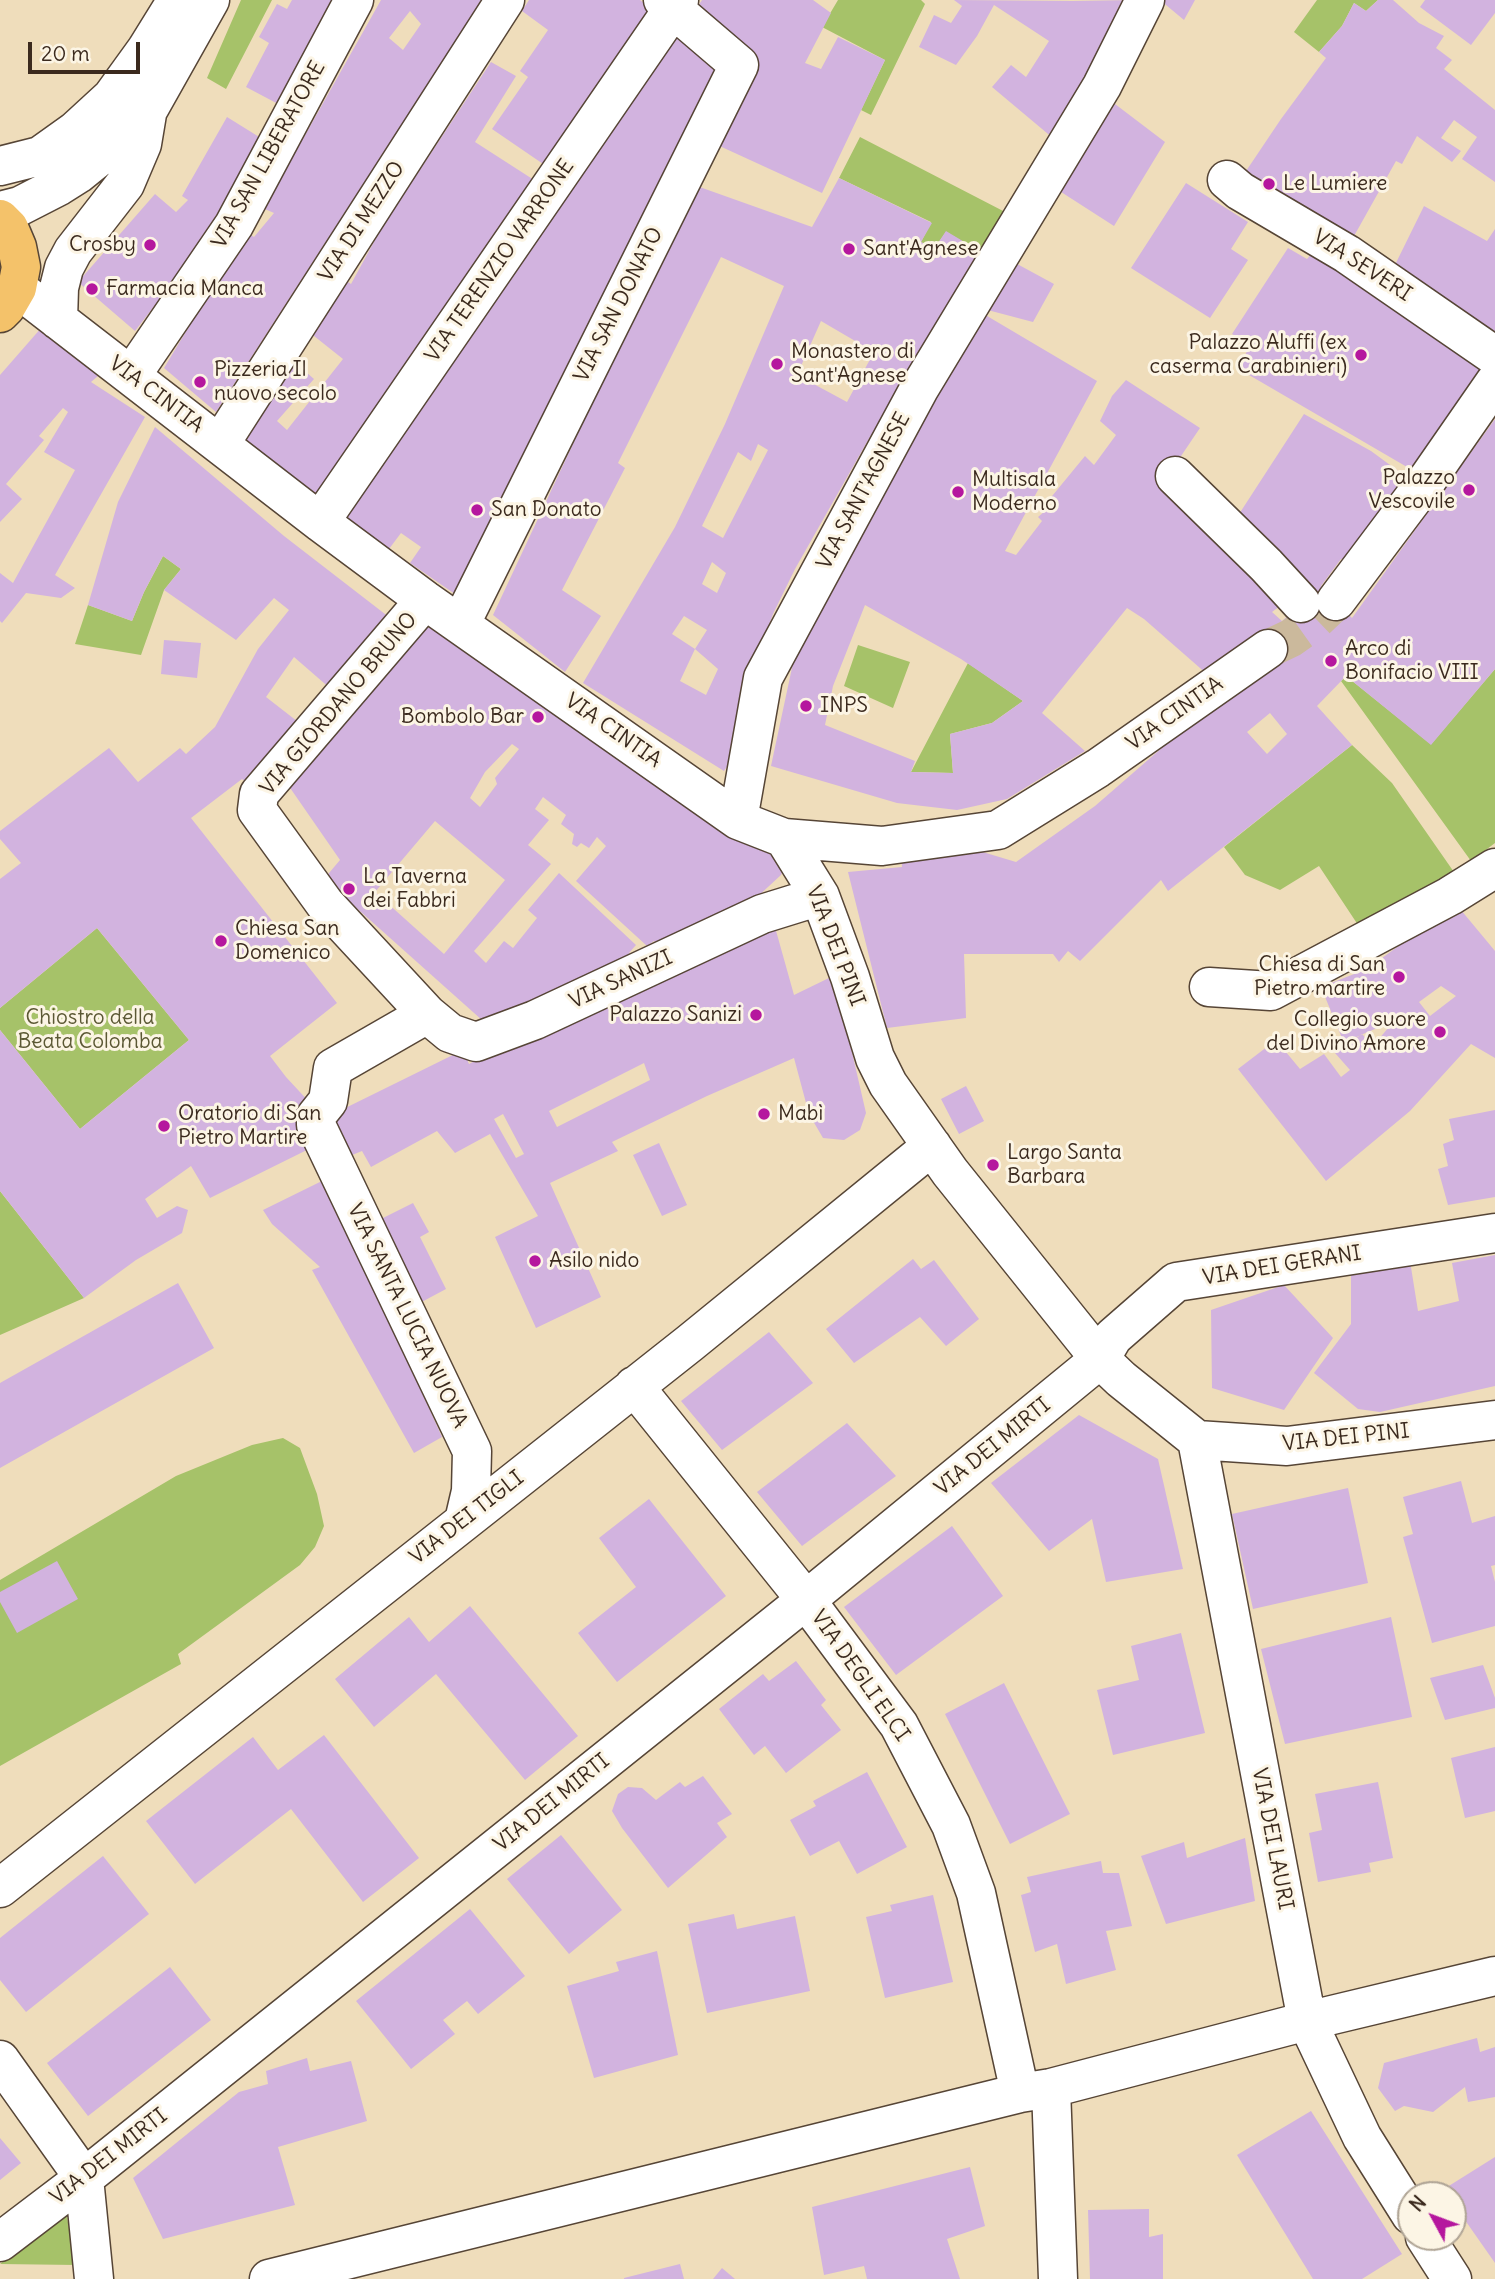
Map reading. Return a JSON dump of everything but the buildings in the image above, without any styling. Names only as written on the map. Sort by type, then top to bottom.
[{"type":"main road","points":[[0,219],[9,228],[17,247],[20,267],[8,300]]},
{"type":"street","points":[[0,166],[40,156],[94,114],[112,97],[177,0]]},
{"type":"street","points":[[0,211],[20,206],[78,174],[120,140],[147,112],[210,0]]},
{"type":"street","name":"VIA SAN LIBERATORE","points":[[131,376],[234,225],[354,0]]},
{"type":"street","name":"VIA DI MEZZO","points":[[220,444],[505,0]]},
{"type":"street","name":"VIA SANT'AGNESE","points":[[737,820],[763,678],[919,390],[1102,86],[1145,0]]},
{"type":"street","name":"VIA TERENZIO VARRONE","points":[[320,522],[672,3]]},
{"type":"street","name":"VIA SAN DONATO","points":[[461,623],[739,65],[672,3]]},
{"type":"street","points":[[58,320],[59,289],[64,268],[73,251],[125,184],[142,144],[147,112]]},
{"type":"street","name":"VIA SEVERI","points":[[1227,180],[1240,191],[1347,254],[1495,356]]},
{"type":"street","name":"VIA CINTIA","points":[[8,300],[58,320],[425,600],[737,820],[784,838],[882,846],[998,830],[1098,768],[1268,649]]},
{"type":"street","points":[[1175,476],[1266,565],[1319,602],[1427,480],[1495,382]]},
{"type":"street","name":"VIA GIORDANO BRUNO","points":[[257,810],[259,794],[425,600]]},
{"type":"street","name":"VIA SANIZI","points":[[257,810],[325,904],[427,1014],[450,1033],[477,1042],[535,1020],[762,914],[820,896]]},
{"type":"street","name":"VIA DEI PINI","points":[[784,838],[820,896],[850,977],[875,1058],[887,1084],[950,1172],[1100,1359]]},
{"type":"street","points":[[1209,987],[1271,991],[1450,896],[1495,868]]},
{"type":"street","name":"VIA SANTA LUCIA NUOVA","points":[[427,1014],[333,1068],[328,1101],[316,1116],[316,1125],[472,1451],[471,1491],[464,1521]]},
{"type":"street","name":"VIA DEI TIGLI","points":[[0,1888],[634,1386],[932,1146]]},
{"type":"street","name":"VIA DEI GERANI","points":[[1100,1359],[1113,1337],[1176,1282],[1495,1233]]},
{"type":"street","points":[[1100,1359],[1197,1440]]},
{"type":"street","name":"VIA DEI MIRTI","points":[[0,2242],[84,2178],[806,1600],[1100,1359]]},
{"type":"street","name":"VIA DEGLI ELCI","points":[[634,1386],[806,1600],[899,1725],[951,1825],[976,1893],[1036,2091],[1058,2279]]},
{"type":"street","name":"VIA DEI PINI","points":[[1197,1440],[1287,1446],[1495,1420]]},
{"type":"street","name":"VIA DEI LAURI","points":[[1197,1440],[1307,2021],[1362,2137],[1397,2193]]},
{"type":"street","points":[[269,2279],[1495,1976]]},
{"type":"street","points":[[0,2060],[84,2178],[94,2279]]},
{"type":"street","points":[[1434,2251],[1452,2279]]},
{"type":"green space","points":[[241,0],[272,0],[226,89],[207,78]]},
{"type":"green space","points":[[838,0],[921,0],[925,4],[871,115],[861,110],[885,60],[822,27]]},
{"type":"green space","points":[[1317,0],[1378,0],[1366,11],[1354,3],[1342,26],[1319,52],[1294,32]]},
{"type":"green space","points":[[860,137],[1007,213],[981,252],[946,232],[934,249],[921,242],[931,222],[839,178]]},
{"type":"green space","points":[[163,556],[181,569],[164,590],[141,655],[75,644],[88,605],[132,621]]},
{"type":"green space","points":[[858,645],[910,662],[893,708],[844,686]]},
{"type":"green space","points":[[968,663],[1023,701],[992,723],[950,734],[953,773],[911,772]]},
{"type":"green space","points":[[1495,669],[1495,843],[1471,861],[1341,681],[1346,676],[1431,744]]},
{"type":"green space","points":[[1352,745],[1392,783],[1456,875],[1362,931],[1319,866],[1280,890],[1245,875],[1224,847]]},
{"type":"green space","name":"Chiostro della Beata Colomba","points":[[97,928],[189,1040],[80,1129],[0,1030],[0,1008]]},
{"type":"green space","points":[[0,1191],[84,1298],[0,1335]]},
{"type":"green space","points":[[283,1438],[300,1448],[317,1494],[324,1526],[315,1547],[300,1565],[178,1654],[181,1664],[0,1766],[0,1580],[176,1476],[252,1445]]},
{"type":"green space","points":[[66,2213],[77,2265],[0,2264]]},
{"type":"tunnel","points":[[1268,649],[1291,638],[1315,621],[1336,601]]},
{"type":"place","name":"Le Lumiere","points":[[1269,184]]},
{"type":"place","name":"Crosby","points":[[150,245]]},
{"type":"place","name":"Sant'Agnese","points":[[849,249]]},
{"type":"place","name":"Farmacia Manca","points":[[92,289]]},
{"type":"place","name":"Palazzo Aluffi (ex caserma Carabinieri)","points":[[1361,355]]},
{"type":"place","name":"Monastero di Sant'Agnese","points":[[777,364]]},
{"type":"place","name":"Pizzeria Il nuovo secolo","points":[[200,382]]},
{"type":"place","name":"Palazzo Vescovile","points":[[1469,490]]},
{"type":"place","name":"Multisala Moderno","points":[[958,492]]},
{"type":"place","name":"San Donato","points":[[477,510]]},
{"type":"place","name":"Arco di Bonifacio VIII","points":[[1331,661]]},
{"type":"place","name":"INPS","points":[[806,706]]},
{"type":"place","name":"Bombolo Bar","points":[[538,717]]},
{"type":"place","name":"La Taverna dei Fabbri","points":[[349,889]]},
{"type":"place","name":"Chiesa San Domenico","points":[[221,941]]},
{"type":"place","name":"Chiesa di San Pietro martire","points":[[1399,977]]},
{"type":"place","name":"Palazzo Sanizi","points":[[756,1015]]},
{"type":"place","name":"Collegio suore del Divino Amore","points":[[1440,1032]]},
{"type":"place","name":"Mabì","points":[[764,1114]]},
{"type":"place","name":"Oratorio di San Pietro Martire","points":[[164,1126]]},
{"type":"place","name":"Largo Santa Barbara","points":[[993,1165]]},
{"type":"place","name":"Asilo nido","points":[[535,1261]]}]
